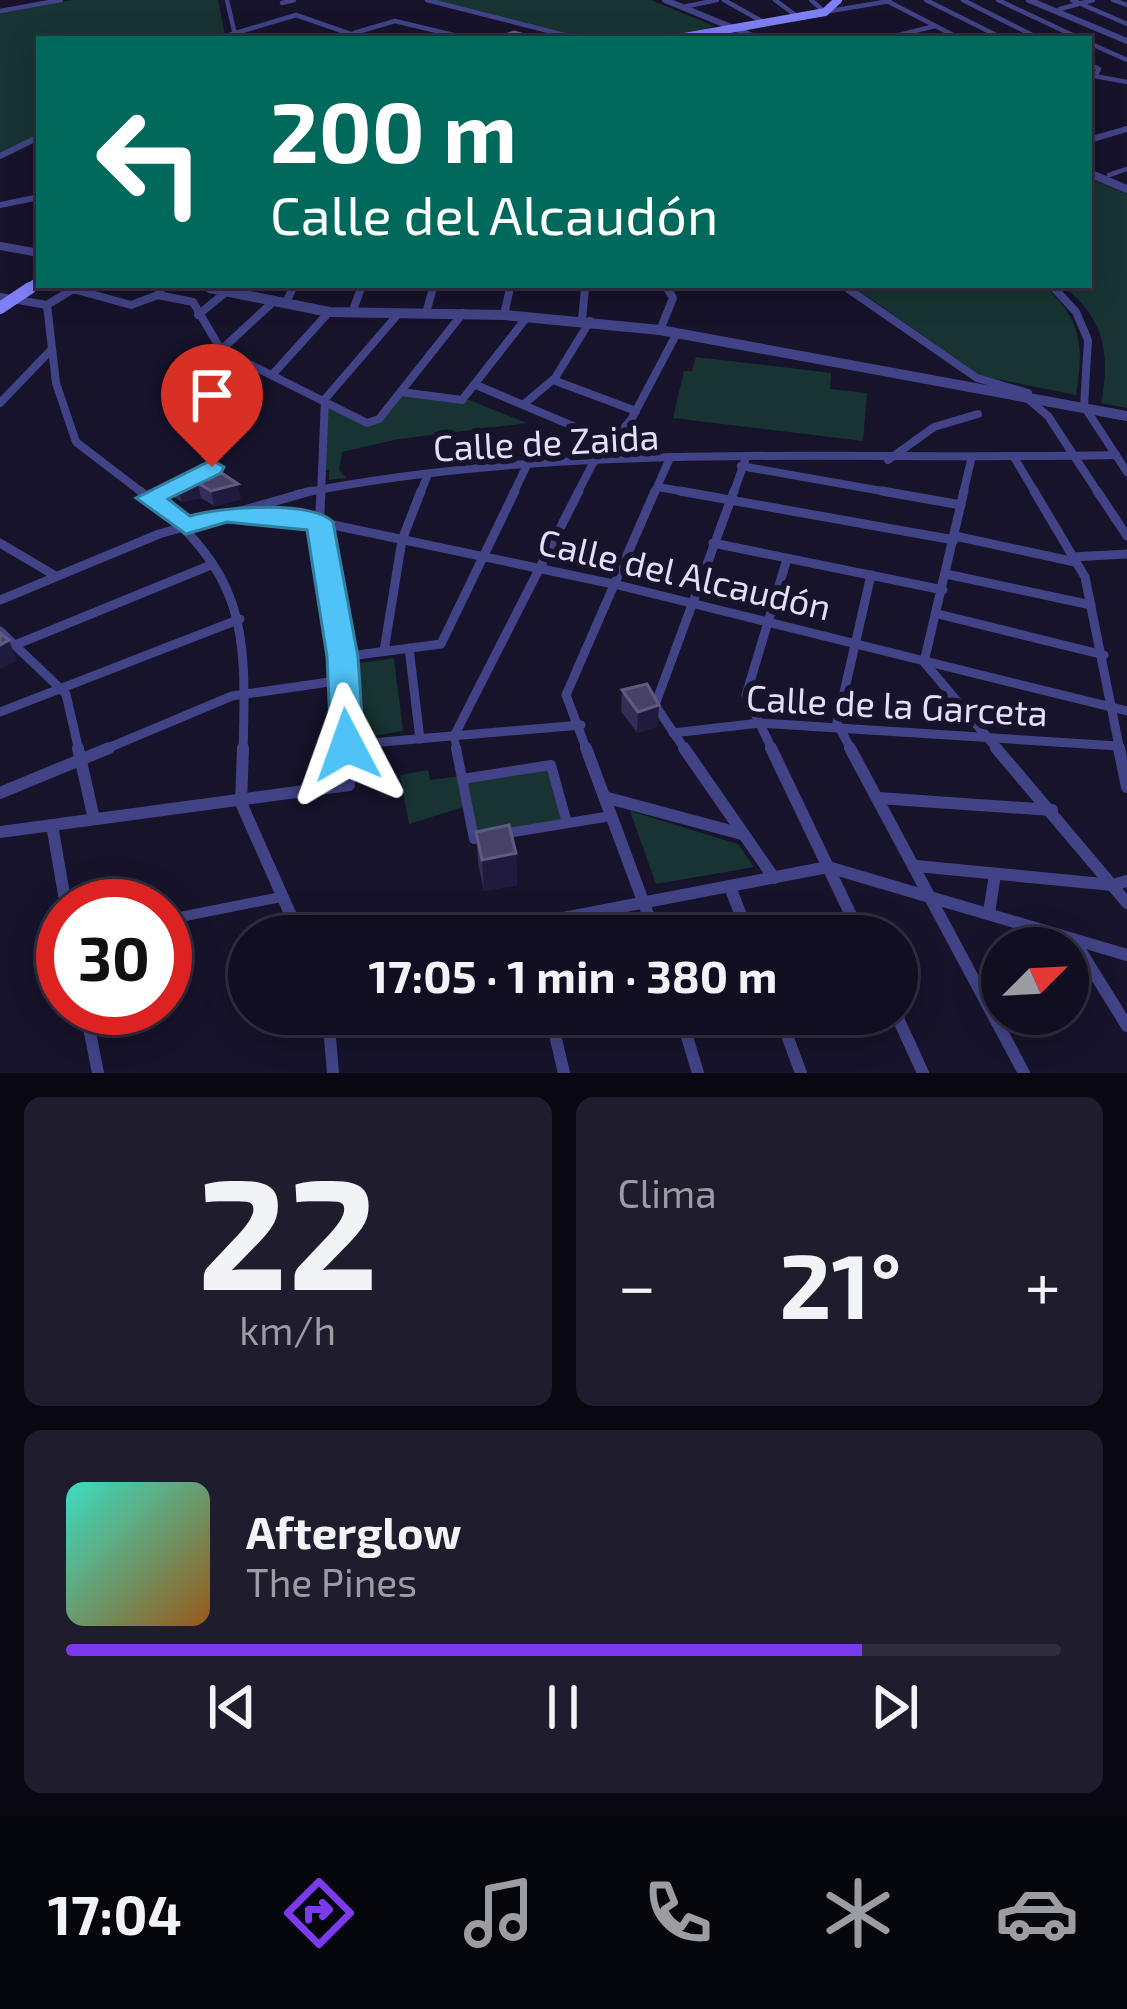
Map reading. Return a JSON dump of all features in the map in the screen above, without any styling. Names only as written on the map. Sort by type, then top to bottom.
[{"type":"main road","points":[[690,36],[828,11],[838,0]]},
{"type":"main road","points":[[0,308],[36,283]]},
{"type":"main road","points":[[0,317],[14,298]]},
{"type":"street","points":[[26,0],[0,5],[3,10],[61,0]]},
{"type":"street","points":[[224,0],[232,36]]},
{"type":"street","points":[[282,3],[298,0],[296,14]]},
{"type":"street","points":[[427,0],[568,36]]},
{"type":"street","points":[[665,0],[753,36]]},
{"type":"street","points":[[683,7],[720,0],[765,22]]},
{"type":"street","points":[[775,0],[798,17]]},
{"type":"street","points":[[811,0],[828,11],[893,0],[955,36]]},
{"type":"street","points":[[851,0],[859,5]]},
{"type":"street","points":[[926,0],[998,36]]},
{"type":"street","points":[[963,0],[1034,36]]},
{"type":"street","points":[[998,0],[1074,36]]},
{"type":"street","points":[[1033,0],[1127,39]]},
{"type":"street","points":[[1033,0],[1127,39]]},
{"type":"street","points":[[1072,0],[1127,26]]},
{"type":"street","points":[[1060,9],[1093,0]]},
{"type":"street","points":[[1113,0],[1127,5]]},
{"type":"street","points":[[235,36],[296,14],[359,36]]},
{"type":"street","points":[[1050,25],[1079,20]]},
{"type":"street","points":[[353,33],[395,21],[458,36]]},
{"type":"street","points":[[895,36],[935,26]]},
{"type":"street","points":[[1111,29],[1127,26]]},
{"type":"street","points":[[1092,44],[1127,60]]},
{"type":"street","points":[[1092,76],[1127,82]]},
{"type":"street","points":[[1092,139],[1127,129]]},
{"type":"street","points":[[0,156],[36,138]]},
{"type":"street","points":[[1109,175],[1127,169]]},
{"type":"street","points":[[1092,174],[1127,189]]},
{"type":"street","points":[[0,202],[36,196]]},
{"type":"street","points":[[0,246],[36,252]]},
{"type":"street","points":[[212,288],[329,312],[504,315],[660,330],[1127,416]]},
{"type":"street","points":[[220,350],[291,288]]},
{"type":"street","points":[[352,313],[361,288]]},
{"type":"street","points":[[426,314],[433,288]]},
{"type":"street","points":[[504,315],[510,288]]},
{"type":"street","points":[[519,404],[527,404],[553,380],[586,321],[585,288]]},
{"type":"street","points":[[660,330],[673,298],[667,288]]},
{"type":"street","points":[[847,288],[977,378],[1068,403]]},
{"type":"street","points":[[1054,288],[1079,312],[1091,340],[1084,406],[1127,472]]},
{"type":"street","points":[[0,297],[47,305],[74,289],[131,304],[161,290],[193,302],[212,303]]},
{"type":"street","points":[[198,315],[226,292]]},
{"type":"street","points":[[193,302],[220,350],[374,422],[463,314]]},
{"type":"street","points":[[47,305],[53,367],[76,442],[186,526],[238,605],[245,693],[242,802],[290,915]]},
{"type":"street","points":[[273,374],[329,312]]},
{"type":"street","points":[[0,832],[349,785],[342,657],[320,522],[325,399],[399,313]]},
{"type":"street","points":[[401,392],[462,400],[527,317]]},
{"type":"street","points":[[613,815],[474,839],[454,736],[593,463],[636,410],[677,333]]},
{"type":"street","points":[[0,403],[51,350]]},
{"type":"street","points":[[28,372],[53,367]]},
{"type":"street","points":[[553,380],[636,410]]},
{"type":"street","points":[[476,385],[613,443]]},
{"type":"street","points":[[1023,396],[1048,416],[1127,536]]},
{"type":"street","points":[[888,461],[934,427],[979,414]]},
{"type":"street","points":[[906,448],[926,460]]},
{"type":"street","name":"Calle de Zaida","points":[[0,600],[54,575],[226,514],[323,488],[428,474],[669,460],[743,463],[1115,455]]},
{"type":"street","points":[[1015,459],[1074,559],[1091,605],[1127,787]]},
{"type":"street","points":[[649,915],[566,695],[669,460]]},
{"type":"street","points":[[971,460],[924,662],[1120,883],[1127,903]]},
{"type":"street","points":[[774,878],[655,706],[743,463],[961,506]]},
{"type":"street","points":[[342,657],[441,644],[527,465]]},
{"type":"street","points":[[384,651],[402,540],[428,474]]},
{"type":"street","points":[[149,498],[195,476]]},
{"type":"street","points":[[658,487],[1074,559],[1127,554]]},
{"type":"street","name":"Calle del Alcaudón","points":[[226,514],[320,522],[618,585],[1127,711]]},
{"type":"street","points":[[0,543],[54,575]]},
{"type":"street","points":[[713,543],[943,590]]},
{"type":"street","points":[[787,559],[746,695],[851,915]]},
{"type":"street","points":[[15,645],[211,566]]},
{"type":"street","points":[[946,574],[1091,605]]},
{"type":"street","points":[[871,575],[852,643],[840,728],[1024,1073]]},
{"type":"street","points":[[938,614],[1104,655]]},
{"type":"street","points":[[0,712],[240,620]]},
{"type":"street","points":[[0,631],[61,688],[94,819]]},
{"type":"street","points":[[409,648],[419,739]]},
{"type":"street","points":[[0,793],[245,693],[343,680]]},
{"type":"street","name":"Calle de la Garceta","points":[[673,733],[760,723],[1118,746]]},
{"type":"street","points":[[347,745],[581,725]]},
{"type":"street","points":[[462,779],[551,764],[567,823]]},
{"type":"street","points":[[608,798],[744,835]]},
{"type":"street","points":[[878,798],[1052,810]]},
{"type":"street","points":[[52,825],[61,879]]},
{"type":"street","points":[[916,866],[1120,883]]},
{"type":"street","points":[[596,915],[828,867],[1034,927]]},
{"type":"street","points":[[989,913],[995,874]]},
{"type":"street","points":[[730,887],[741,915]]},
{"type":"street","points":[[192,915],[282,897]]},
{"type":"street","points":[[1089,944],[1127,955]]},
{"type":"street","points":[[1089,965],[1127,1026]]},
{"type":"street","points":[[90,1035],[98,1073]]},
{"type":"street","points":[[330,1035],[333,1073]]},
{"type":"street","points":[[555,1035],[564,1073]]},
{"type":"street","points":[[686,1035],[698,1073]]},
{"type":"street","points":[[787,1035],[801,1073]]},
{"type":"street","points":[[905,1035],[922,1073]]},
{"type":"green space","points":[[72,0],[218,0],[225,36],[36,36],[36,137],[0,153],[0,13]]},
{"type":"green space","points":[[432,0],[651,0],[714,26],[684,36],[573,36]]},
{"type":"green space","points":[[1092,179],[1127,194],[1127,408],[1101,403],[1105,368],[1101,337],[1064,288],[1092,288]]},
{"type":"green space","points":[[855,288],[1045,288],[1065,309],[1077,334],[1076,395],[981,376]]},
{"type":"green space","points":[[696,357],[831,373],[830,389],[867,393],[863,441],[673,418],[684,371],[692,371]]},
{"type":"green space","points":[[401,392],[469,400],[527,423],[399,439],[342,452],[339,470],[346,478],[329,480],[329,470],[324,470],[325,399],[374,422]]},
{"type":"green space","points":[[394,658],[403,731],[366,737],[359,663]]},
{"type":"green space","points":[[551,765],[567,823],[474,839],[467,806],[409,824],[400,775],[428,770],[430,780]]},
{"type":"green space","points":[[630,811],[738,844],[754,867],[656,884]]},
{"type":"building","points":[[208,464],[238,484],[211,491],[198,483],[178,488],[170,482]]},
{"type":"building","points":[[647,684],[659,705],[638,712],[622,690]]},
{"type":"building","points":[[509,825],[516,853],[482,860],[476,832]]},
{"type":"route","points":[[212,467],[149,498],[186,526],[226,514],[320,522],[342,657],[347,745]]}]
